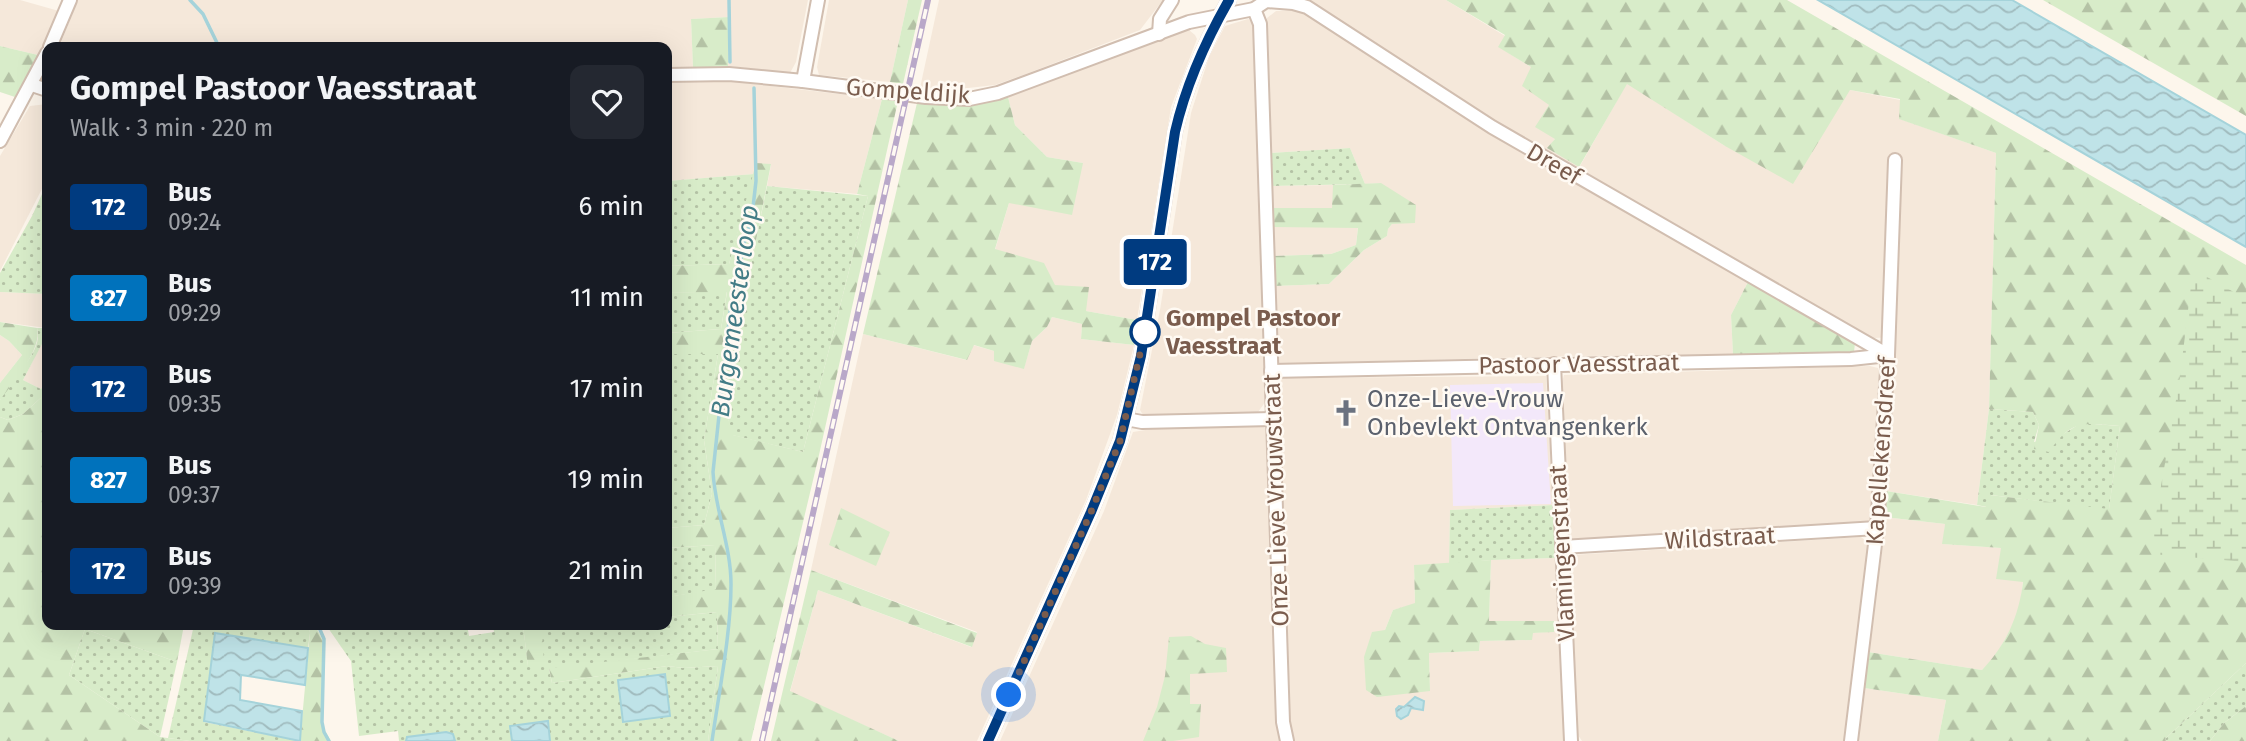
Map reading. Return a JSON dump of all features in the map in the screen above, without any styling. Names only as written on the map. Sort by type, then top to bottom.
[{"type":"street","points":[[52,42],[70,0]]},
{"type":"street","points":[[803,81],[818,0]]},
{"type":"street","points":[[1159,34],[1160,19],[1172,0]]},
{"type":"street","points":[[988,741],[1101,489],[1126,419],[1141,356],[1177,122],[1188,83],[1228,0]]},
{"type":"street","name":"Dreef","points":[[1220,16],[1254,9],[1266,0],[1307,7],[1492,127],[1888,355]]},
{"type":"street","name":"Onze Lieve Vrouwstraat","points":[[1254,9],[1260,24],[1283,722],[1287,741]]},
{"type":"street","name":"Gompeldijk","points":[[672,75],[729,74],[926,97],[969,99],[998,93],[1189,22],[1220,16]]},
{"type":"street","points":[[0,141],[42,64]]},
{"type":"street","points":[[32,85],[42,88]]},
{"type":"street","name":"Kapellekensdreef","points":[[1851,741],[1877,528],[1888,355],[1895,160]]},
{"type":"street","name":"Pastoor Vaesstraat","points":[[1271,371],[1851,359],[1888,355]]},
{"type":"street","name":"Vlamingenstraat","points":[[1554,364],[1572,741]]},
{"type":"street","points":[[1126,419],[1142,422],[1273,419]]},
{"type":"street","name":"Wildstraat","points":[[1562,547],[1877,528]]},
{"type":"shaded area","points":[[0,0],[20,0],[59,11],[38,55],[0,46]]},
{"type":"shaded area","points":[[78,0],[808,0],[796,62],[790,73],[728,66],[729,17],[691,19],[693,68],[672,69],[672,42],[61,42]]},
{"type":"shaded area","points":[[829,0],[908,0],[890,82],[819,75],[817,67]]},
{"type":"shaded area","points":[[939,0],[1163,0],[1140,30],[1026,74],[995,85],[959,89],[920,88]]},
{"type":"shaded area","points":[[1306,0],[1446,0],[1505,36],[1499,47],[1531,67],[1549,105],[1555,139],[1548,148],[1580,166],[1627,83],[1725,146],[1850,90],[1900,100],[1900,119],[1996,153],[1989,409],[1977,505],[1886,491],[1896,337],[1873,338],[1861,333],[1497,124]]},
{"type":"shaded area","points":[[1298,10],[1492,134],[1748,282],[1731,315],[1733,355],[1276,364],[1274,286],[1329,284],[1364,250],[1387,236],[1392,224],[1381,183],[1365,184],[1350,148],[1270,153],[1267,18],[1276,11]]},
{"type":"shaded area","points":[[1248,19],[1253,21],[1255,31],[1266,401],[1258,412],[1143,415],[1140,410],[1160,310],[1191,113],[1209,57],[1225,26]]},
{"type":"shaded area","points":[[1189,30],[1197,39],[1171,107],[1137,320],[1086,311],[1054,285],[995,250],[1009,203],[1083,163],[1047,157],[1015,125],[1008,97],[1156,38]]},
{"type":"shaded area","points":[[728,81],[882,99],[857,194],[767,186],[771,165],[757,164],[754,174],[672,181],[672,82]]},
{"type":"shaded area","points":[[42,105],[42,189],[0,271],[0,156],[30,106]]},
{"type":"shaded area","points":[[1333,185],[1333,208],[1272,208],[1271,186]]},
{"type":"shaded area","points":[[1273,227],[1358,227],[1356,245],[1331,254],[1273,256]]},
{"type":"shaded area","points":[[0,292],[42,294],[42,327],[0,322]]},
{"type":"shaded area","points":[[1052,317],[1082,324],[1081,339],[1134,345],[1117,415],[1086,500],[977,741],[899,741],[790,692],[818,590],[971,647],[977,632],[811,570],[863,334],[966,360],[973,345],[994,351],[1024,368],[1032,341],[1047,327]]},
{"type":"shaded area","points":[[0,335],[22,355],[0,383]]},
{"type":"shaded area","points":[[42,343],[42,387],[23,380]]},
{"type":"shaded area","points":[[1870,366],[1878,368],[1881,377],[1872,522],[1574,542],[1568,537],[1562,382],[1564,375]]},
{"type":"shaded area","points":[[1546,376],[1553,505],[1450,510],[1449,564],[1414,565],[1415,604],[1393,610],[1385,630],[1430,691],[1429,653],[1479,651],[1480,641],[1532,640],[1532,633],[1559,631],[1565,741],[1292,741],[1288,725],[1276,378]]},
{"type":"shaded area","points":[[1543,383],[1551,504],[1453,506],[1450,385]]},
{"type":"shaded area","points":[[1259,424],[1267,429],[1282,741],[1000,741],[1104,511],[1133,432],[1158,428]]},
{"type":"shaded area","points":[[1884,517],[1945,524],[1943,544],[2001,548],[2023,581],[2020,607],[2011,629],[1994,658],[1982,670],[1868,652],[1883,545]]},
{"type":"shaded area","points":[[1861,537],[1870,544],[1844,741],[1582,741],[1578,735],[1574,690],[1567,560],[1572,555]]},
{"type":"shaded area","points":[[1555,558],[1559,621],[1489,621],[1491,560]]},
{"type":"shaded area","points":[[1864,688],[1946,700],[1938,741],[1856,741]]},
{"type":"green space","points":[[908,0],[922,0],[903,84],[890,82]]},
{"type":"green space","points":[[1446,0],[1787,0],[2246,265],[2246,663],[2165,739],[2166,741],[1938,741],[1946,700],[1864,688],[1868,652],[1982,670],[2010,629],[2023,582],[1996,579],[2001,548],[1942,544],[1945,524],[1884,517],[1886,491],[1986,507],[1990,495],[2109,509],[2120,426],[2079,425],[2057,441],[2049,452],[2034,449],[2039,425],[2033,412],[1989,409],[1996,153],[1899,119],[1900,99],[1850,90],[1793,184],[1725,146],[1627,84],[1579,167],[1547,148],[1555,139],[1535,127],[1549,105],[1522,86],[1531,67],[1498,47],[1505,35]]},
{"type":"green space","points":[[2043,0],[2246,0],[2246,116]]},
{"type":"green space","points":[[729,17],[728,66],[693,68],[691,19]]},
{"type":"green space","points":[[0,46],[38,55],[15,97],[0,92]]},
{"type":"green space","points":[[1008,97],[1015,125],[1047,157],[1083,163],[1072,215],[1009,203],[995,249],[1044,263],[1055,285],[1089,287],[1086,311],[1137,320],[1134,345],[1081,339],[1082,324],[1052,317],[1047,327],[1032,341],[1024,369],[994,361],[994,351],[974,345],[967,360],[863,334],[917,103],[963,106]]},
{"type":"green space","points":[[882,99],[898,101],[819,455],[751,741],[708,741],[718,666],[667,666],[552,683],[549,668],[718,649],[717,612],[672,616],[672,596],[716,589],[715,545],[672,548],[672,528],[704,525],[712,494],[704,440],[718,354],[672,354],[672,333],[721,329],[727,292],[672,293],[672,266],[729,264],[756,163],[771,164],[750,271],[727,415],[733,435],[803,452],[868,196],[857,194]]},
{"type":"green space","points":[[1350,148],[1365,184],[1271,186],[1270,153]]},
{"type":"green space","points":[[754,174],[729,264],[672,266],[672,181]]},
{"type":"green space","points":[[1381,183],[1416,205],[1415,223],[1392,224],[1387,236],[1364,250],[1329,284],[1274,286],[1273,256],[1331,254],[1356,245],[1358,228],[1273,227],[1272,208],[1332,208],[1333,185]]},
{"type":"green space","points":[[767,186],[868,196],[803,452],[732,435],[727,415],[750,271]]},
{"type":"green space","points":[[42,194],[42,294],[0,292],[0,273]]},
{"type":"green space","points":[[2193,269],[2246,299],[2246,562],[2153,554],[2153,532],[2180,377]]},
{"type":"green space","points":[[1748,282],[1855,343],[1854,352],[1733,355],[1731,315]]},
{"type":"green space","points":[[727,291],[721,329],[672,333],[672,293]]},
{"type":"green space","points":[[0,322],[37,328],[38,336],[31,356],[0,400],[0,383],[22,355],[0,335]]},
{"type":"green space","points":[[37,328],[42,328],[42,344],[23,380],[42,387],[42,397],[23,414],[8,420],[0,417],[0,400],[31,356],[38,337]]},
{"type":"green space","points":[[672,354],[718,354],[704,440],[712,494],[704,525],[672,528]]},
{"type":"green space","points":[[42,397],[42,630],[85,630],[69,675],[160,737],[190,741],[0,741],[0,417],[8,420],[23,414]]},
{"type":"green space","points":[[1989,409],[2033,412],[2039,425],[2034,442],[2060,436],[2081,423],[2120,426],[2109,510],[1991,495],[1987,507],[1977,505]]},
{"type":"green space","points":[[1553,505],[1555,558],[1449,564],[1450,510]]},
{"type":"green space","points":[[841,508],[890,532],[876,566],[829,545]]},
{"type":"green space","points":[[715,545],[716,590],[672,596],[672,548]]},
{"type":"green space","points":[[1491,560],[1489,621],[1554,621],[1554,632],[1533,633],[1532,640],[1480,641],[1479,651],[1429,653],[1430,691],[1377,697],[1366,690],[1364,657],[1372,632],[1385,630],[1393,610],[1415,603],[1414,565]]},
{"type":"green space","points":[[811,570],[977,633],[972,647],[818,590],[790,691],[899,741],[771,741]]},
{"type":"green space","points":[[717,612],[718,649],[549,669],[552,683],[667,666],[718,666],[708,741],[399,741],[398,731],[359,736],[351,661],[329,630],[468,630],[469,636],[494,630],[524,630],[528,666],[542,630],[672,630],[672,616]]},
{"type":"green space","points":[[85,630],[177,662],[160,737],[69,675]]},
{"type":"green space","points":[[88,630],[183,630],[177,662]]},
{"type":"green space","points":[[193,630],[310,630],[308,648],[215,633],[204,722],[299,741],[190,741],[168,738]]},
{"type":"green space","points":[[310,630],[318,630],[323,641],[321,719],[331,741],[300,741]]},
{"type":"green space","points":[[524,630],[542,630],[544,664],[528,667]]},
{"type":"green space","points":[[1191,636],[1205,644],[1226,648],[1227,672],[1190,674],[1190,704],[1201,704],[1199,737],[1173,741],[1143,741],[1157,707],[1165,676],[1169,637]]},
{"type":"green space","points":[[2246,663],[2246,706],[2224,723],[2210,741],[2166,741],[2165,739]]},
{"type":"green space","points":[[2246,706],[2246,741],[2210,741],[2224,723]]},
{"type":"water","points":[[1818,0],[2012,0],[2246,135],[2246,247]]},
{"type":"water","points":[[215,633],[308,648],[305,685],[241,675],[240,700],[302,711],[300,741],[204,721]]},
{"type":"water","points":[[665,674],[670,716],[623,722],[618,680]]},
{"type":"water","points":[[1415,697],[1424,701],[1423,710],[1411,708],[1408,715],[1401,719],[1397,716],[1396,709],[1399,706],[1404,707]]},
{"type":"water","points":[[548,721],[550,741],[512,741],[510,726]]},
{"type":"water","points":[[446,732],[453,734],[455,741],[406,741],[407,737]]},
{"type":"waterway","points":[[190,0],[203,14],[217,42]]},
{"type":"waterway","name":"Burgemeesterloop","points":[[729,0],[730,62]]},
{"type":"waterway","name":"Burgemeesterloop","points":[[712,741],[727,642],[731,584],[713,472],[730,312],[752,216],[756,181],[754,88]]},
{"type":"waterway","points":[[320,630],[324,639],[322,722],[329,741]]},
{"type":"railway","points":[[762,741],[928,0]]},
{"type":"bus line","name":"172","points":[[988,741],[1120,441],[1141,356],[1175,132],[1182,103],[1196,63],[1229,0]]},
{"type":"place","name":"Gompel Pastoor Vaesstraat","points":[[1145,332]]},
{"type":"place","name":"Onze-Lieve-Vrouw Onbevlekt Ontvangenkerk","points":[[1346,413]]},
{"type":"route","points":[[1009,695],[1120,441],[1145,332]]}]
